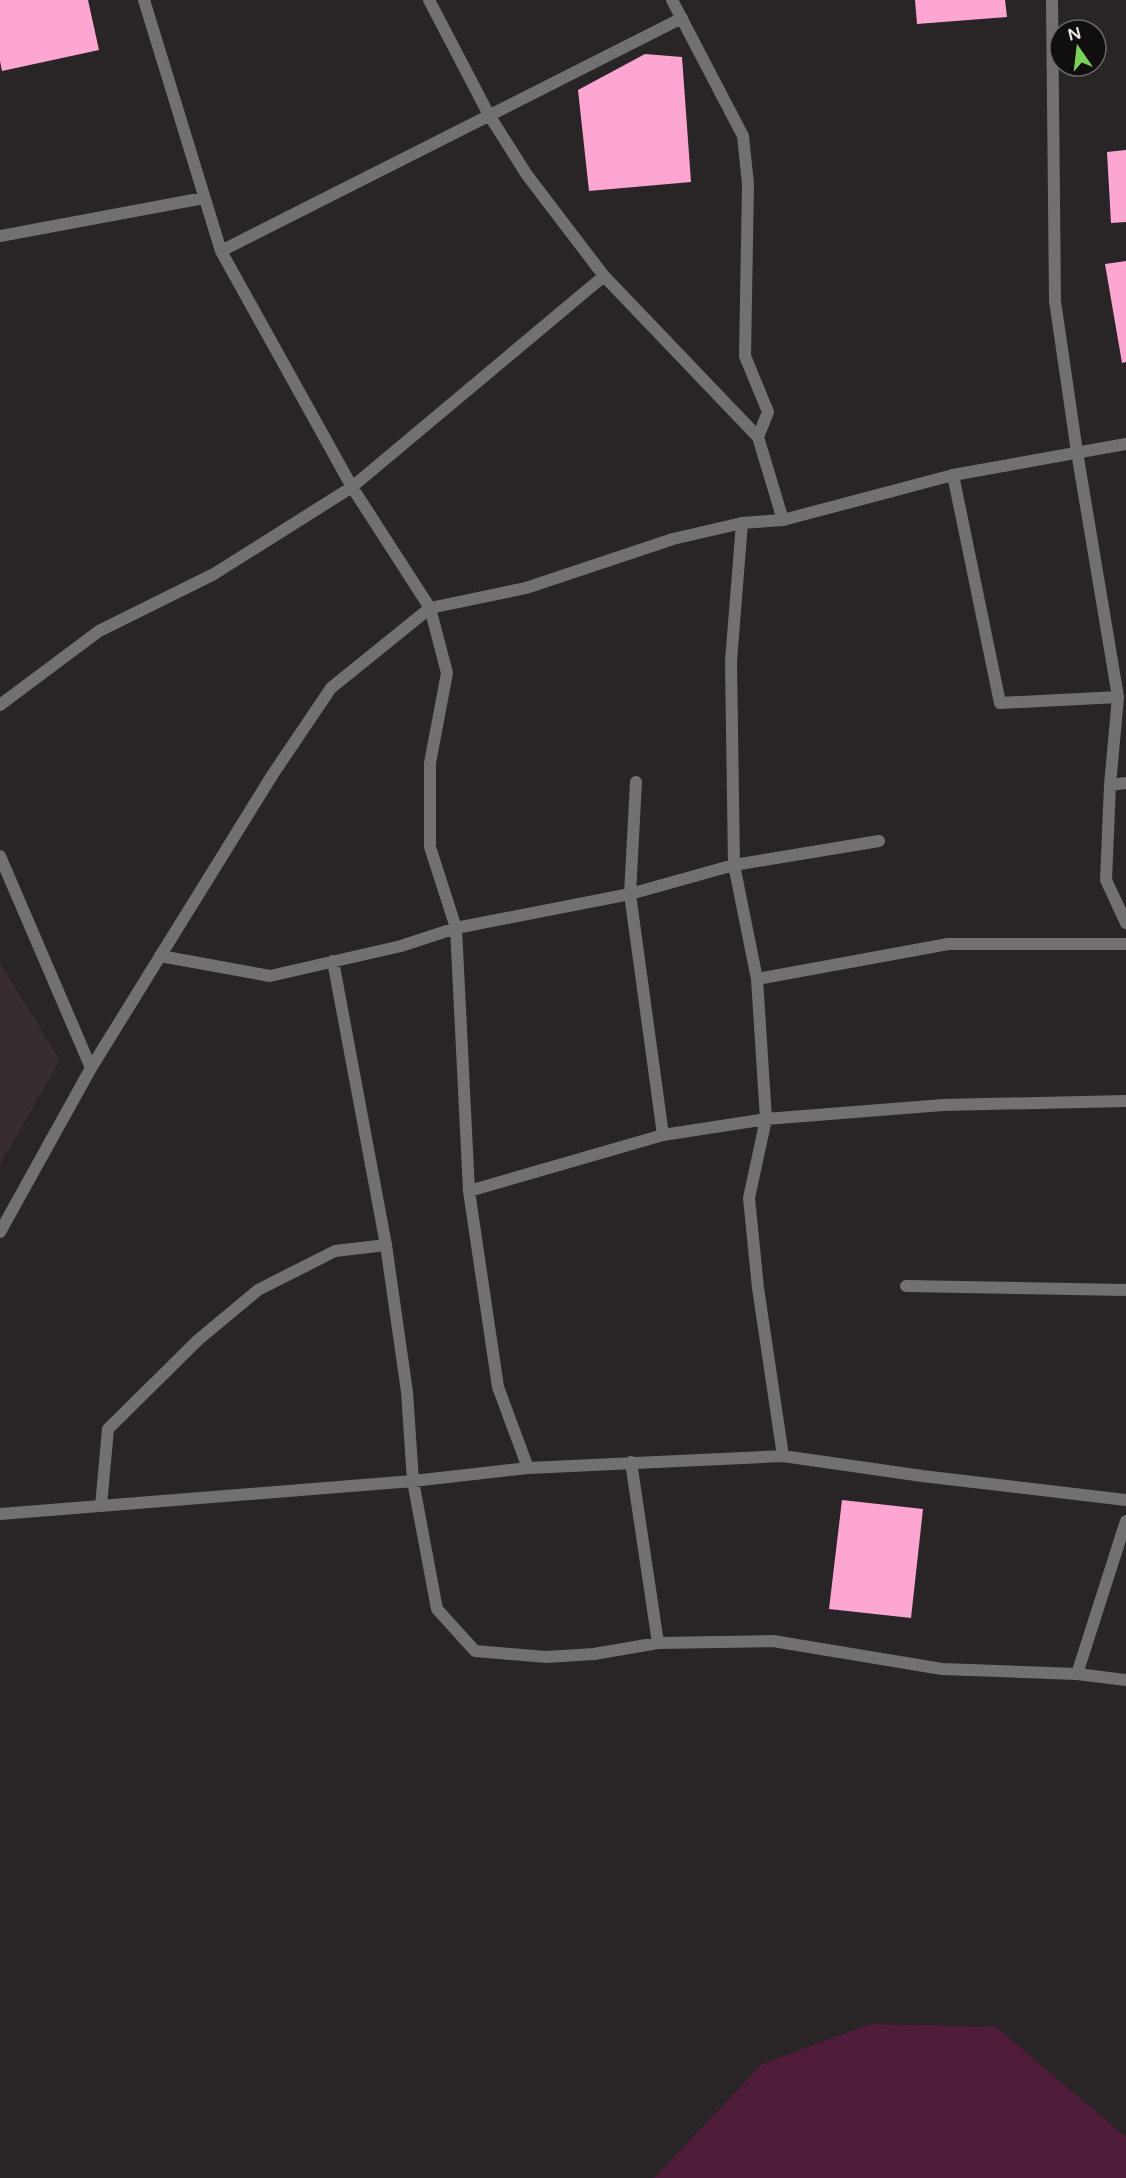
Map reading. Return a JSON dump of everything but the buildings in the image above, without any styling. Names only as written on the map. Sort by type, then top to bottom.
[{"type":"street","points":[[144,0],[221,251],[352,487],[430,608],[447,673],[430,763],[430,847],[456,928],[469,1191],[498,1387],[528,1468]]},
{"type":"street","points":[[429,0],[489,115],[527,175],[604,276],[758,437],[783,520]]},
{"type":"street","points":[[672,0],[743,136],[748,184],[745,356],[768,412],[758,437]]},
{"type":"street","points":[[1052,0],[1055,301],[1077,452],[1118,697],[1110,785],[1106,880],[1126,923]]},
{"type":"street","points":[[221,251],[682,18]]},
{"type":"street","points":[[0,236],[204,198]]},
{"type":"street","points":[[0,705],[99,631],[214,574],[352,487],[604,276]]},
{"type":"street","points":[[0,1232],[91,1068],[273,774],[331,688],[430,608],[526,588],[673,539],[742,523],[783,520],[953,475],[1126,444]]},
{"type":"street","points":[[953,475],[1000,703],[1118,697]]},
{"type":"street","points":[[742,523],[731,661],[734,865],[757,979],[766,1119],[749,1198],[758,1288],[783,1456]]},
{"type":"street","points":[[636,782],[630,894],[663,1135]]},
{"type":"street","points":[[1110,785],[1126,783]]},
{"type":"street","points":[[160,956],[270,976],[401,945],[456,928],[630,894],[734,865],[879,841]]},
{"type":"street","points":[[0,856],[91,1068]]},
{"type":"street","points":[[757,979],[948,944],[1126,944]]},
{"type":"street","points":[[333,961],[386,1245],[406,1392],[413,1481],[437,1609],[476,1651],[546,1657],[594,1654],[658,1643],[773,1641],[942,1669],[1077,1674],[1126,1680]]},
{"type":"street","points":[[469,1191],[663,1135],[766,1119],[943,1105],[1126,1101]]},
{"type":"street","points":[[101,1506],[108,1429],[198,1340],[258,1290],[335,1251],[386,1245]]},
{"type":"street","points":[[906,1286],[1126,1290]]},
{"type":"street","points":[[0,1514],[413,1481],[528,1468],[783,1456],[922,1476],[1126,1500]]},
{"type":"street","points":[[631,1462],[658,1643]]},
{"type":"street","points":[[1077,1674],[1126,1521]]},
{"type":"shaded area","points":[[0,963],[60,1060],[0,1165]]},
{"type":"shaded area","points":[[871,2024],[996,2027],[1126,2137],[1126,2178],[654,2178],[762,2064]]}]
